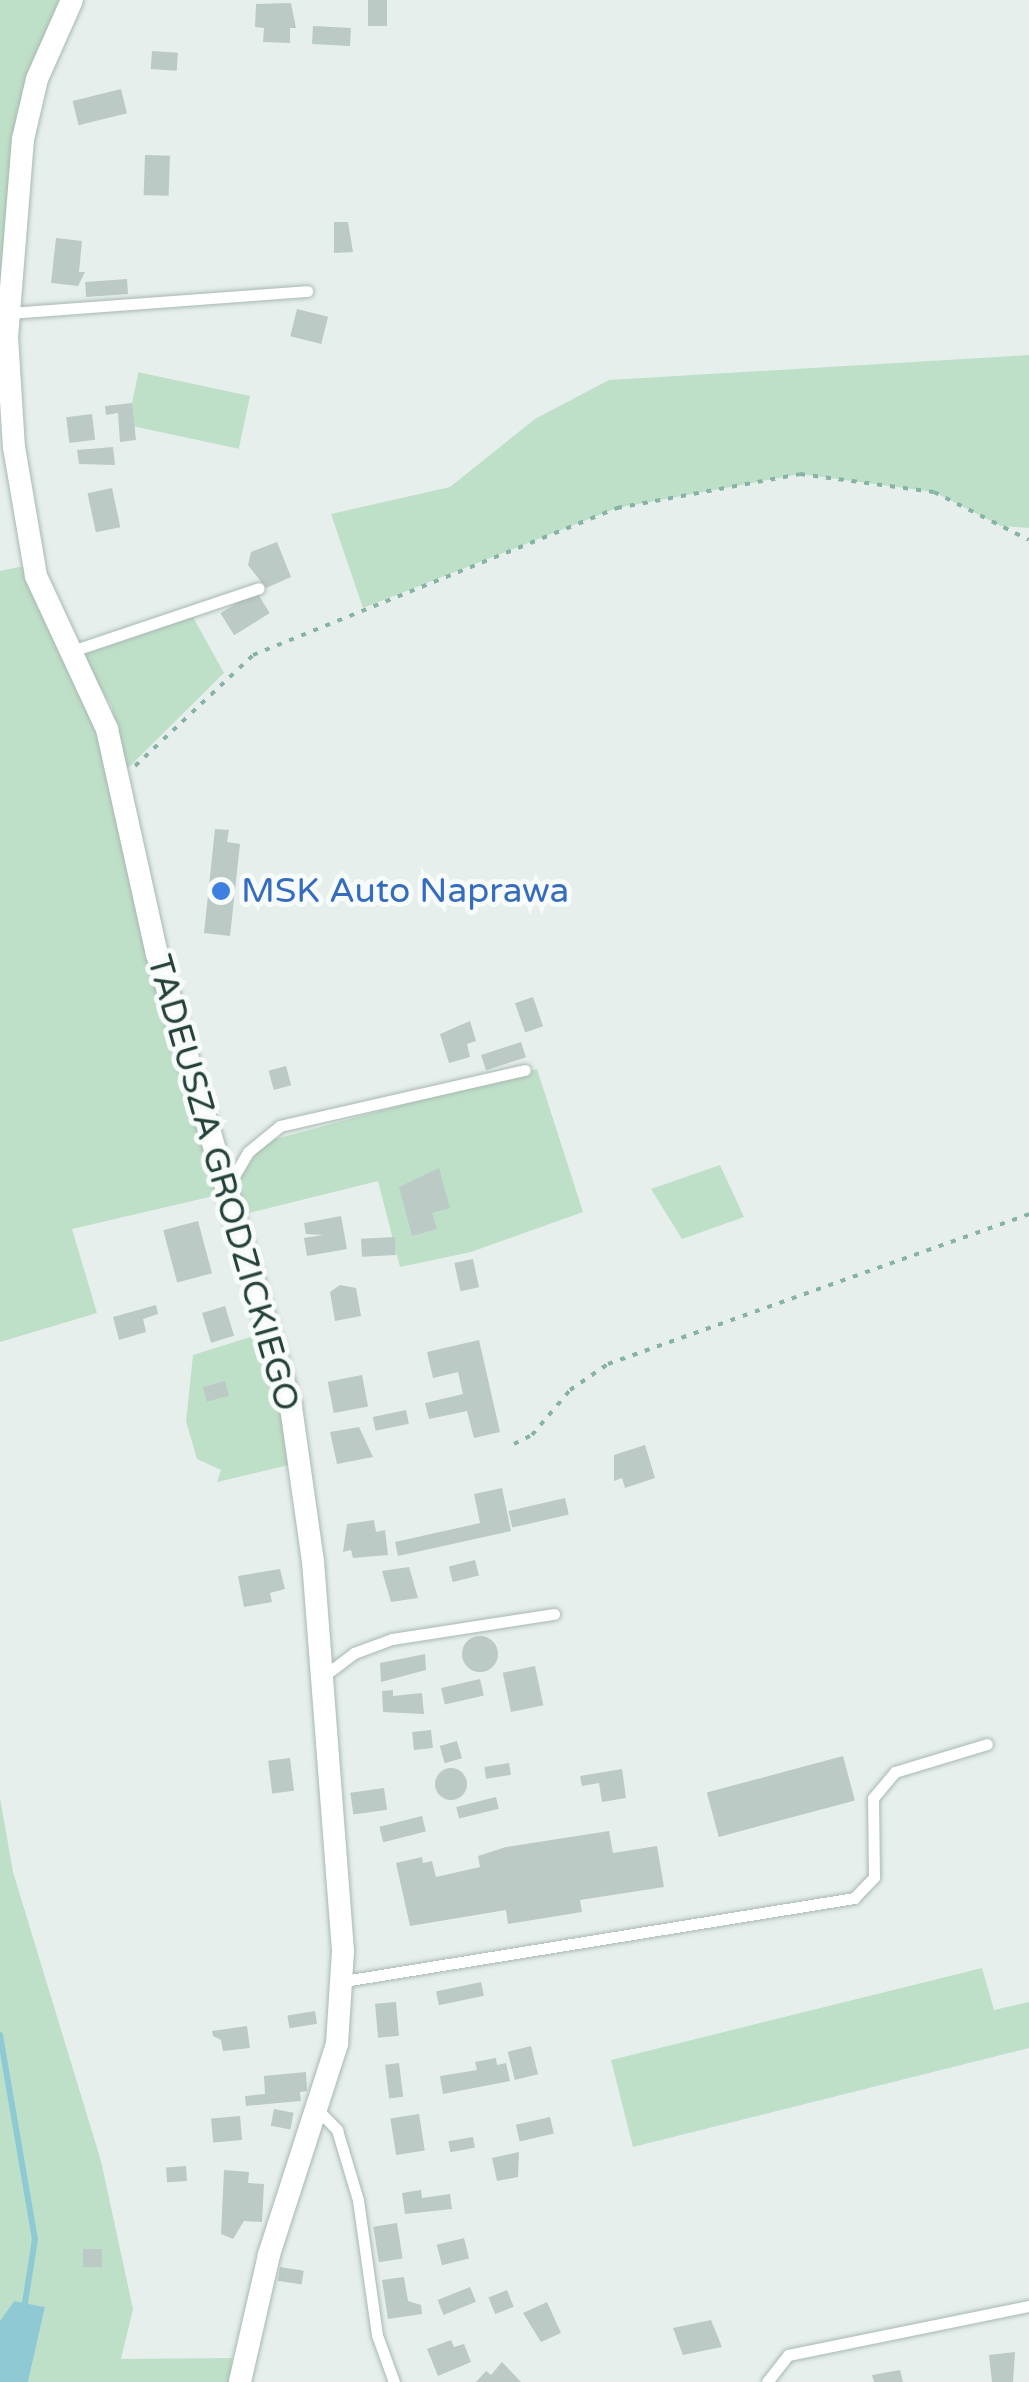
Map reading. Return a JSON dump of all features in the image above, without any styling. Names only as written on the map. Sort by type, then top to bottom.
[{"type":"street","name":"TADEUSZA GRODZICKIEGO","points":[[72,0],[25,123],[8,313],[10,408],[33,564],[107,730],[146,912],[291,1408],[307,1510],[344,1981],[341,2025],[318,2110],[269,2255],[240,2382]]},
{"type":"lane","points":[[8,313],[308,292]]},
{"type":"lane","points":[[69,652],[258,588]]},
{"type":"lane","points":[[225,1190],[248,1152],[280,1126],[525,1070]]},
{"type":"lane","points":[[320,1678],[354,1653],[392,1639],[554,1614]]},
{"type":"lane","points":[[344,1981],[854,1898],[874,1877],[873,1798],[895,1772],[987,1744]]},
{"type":"lane","points":[[318,2110],[337,2130],[358,2200],[377,2335],[394,2382]]},
{"type":"lane","points":[[766,2382],[788,2355],[1029,2306]]},
{"type":"path","points":[[118,783],[253,654],[616,508],[800,474],[934,492],[1029,540]]},
{"type":"path","points":[[514,1444],[532,1435],[570,1390],[608,1364],[1029,1214]]},
{"type":"green space","points":[[0,0],[78,0],[38,99],[0,363]]},
{"type":"green space","points":[[1029,355],[1029,528],[1001,526],[934,492],[800,474],[617,508],[363,608],[331,514],[450,487],[535,419],[609,380]]},
{"type":"green space","points":[[138,372],[250,396],[239,449],[127,425]]},
{"type":"green space","points":[[33,564],[85,678],[116,821],[218,1195],[72,1229],[97,1313],[0,1342],[0,571]]},
{"type":"green space","points":[[193,617],[224,673],[126,770],[111,705],[80,656]]},
{"type":"green space","points":[[537,1069],[583,1212],[471,1252],[400,1267],[378,1181],[241,1215],[233,1189],[264,1142]]},
{"type":"green space","points":[[720,1165],[744,1217],[682,1239],[651,1189]]},
{"type":"green space","points":[[260,1334],[293,1464],[217,1482],[221,1470],[197,1459],[186,1421],[193,1355]]},
{"type":"green space","points":[[0,1798],[13,1872],[101,2161],[133,2309],[121,2359],[232,2358],[230,2382],[28,2382],[45,2307],[14,2301],[0,2321]]},
{"type":"green space","points":[[982,1968],[994,2010],[1029,2002],[1029,2048],[633,2147],[611,2060]]},
{"type":"water","points":[[14,2301],[45,2307],[28,2382],[0,2382],[0,2321]]},
{"type":"building","points":[[368,0],[387,0],[387,26],[368,26]]},
{"type":"building","points":[[291,3],[296,28],[290,28],[290,43],[263,42],[264,28],[255,27],[256,4]]},
{"type":"building","points":[[313,26],[351,28],[350,46],[312,44]]},
{"type":"building","points":[[152,51],[178,53],[177,71],[151,69]]},
{"type":"building","points":[[121,89],[127,113],[79,125],[72,101]]},
{"type":"building","points":[[145,155],[170,156],[169,196],[144,195]]},
{"type":"building","points":[[334,222],[348,222],[353,252],[334,253]]},
{"type":"building","points":[[56,238],[82,241],[79,272],[85,272],[78,286],[51,283]]},
{"type":"building","points":[[127,279],[128,294],[86,297],[85,282]]},
{"type":"building","points":[[297,309],[328,317],[321,344],[290,336]]},
{"type":"building","points":[[132,403],[136,440],[120,442],[118,413],[106,415],[105,406]]},
{"type":"building","points":[[92,414],[95,440],[69,443],[66,417]]},
{"type":"building","points":[[113,447],[115,465],[79,464],[77,450]]},
{"type":"building","points":[[112,488],[120,527],[96,532],[88,493]]},
{"type":"building","points":[[277,542],[291,577],[266,588],[248,565],[251,552]]},
{"type":"building","points":[[256,591],[270,613],[234,635],[220,613]]},
{"type":"building","points":[[215,829],[229,830],[227,842],[240,844],[230,936],[204,933]]},
{"type":"building","points":[[533,997],[543,1026],[525,1032],[515,1003]]},
{"type":"building","points":[[470,1021],[476,1041],[467,1044],[470,1057],[449,1063],[440,1034]]},
{"type":"building","points":[[521,1042],[526,1057],[486,1070],[481,1055]]},
{"type":"building","points":[[286,1066],[291,1085],[274,1090],[269,1071]]},
{"type":"building","points":[[439,1168],[450,1208],[432,1213],[437,1229],[412,1236],[399,1187]]},
{"type":"building","points":[[341,1216],[347,1249],[307,1256],[304,1238],[323,1235],[306,1234],[304,1223]]},
{"type":"building","points":[[198,1221],[212,1273],[177,1282],[163,1230]]},
{"type":"building","points":[[395,1237],[396,1255],[362,1257],[361,1239]]},
{"type":"building","points":[[473,1259],[479,1287],[460,1291],[454,1263]]},
{"type":"building","points":[[340,1285],[356,1288],[361,1316],[335,1321],[330,1292]]},
{"type":"building","points":[[156,1305],[158,1314],[143,1319],[146,1332],[119,1340],[113,1317]]},
{"type":"building","points":[[225,1306],[234,1336],[211,1343],[202,1313]]},
{"type":"building","points":[[479,1340],[500,1432],[474,1438],[467,1411],[429,1419],[425,1403],[463,1394],[458,1372],[433,1378],[427,1352]]},
{"type":"building","points":[[362,1375],[368,1406],[334,1413],[328,1382]]},
{"type":"building","points":[[225,1381],[229,1395],[207,1402],[203,1387]]},
{"type":"building","points":[[406,1410],[409,1424],[376,1431],[373,1417]]},
{"type":"building","points":[[359,1427],[373,1457],[337,1464],[330,1432]]},
{"type":"building","points":[[645,1445],[655,1478],[625,1488],[622,1478],[614,1481],[614,1455]]},
{"type":"building","points":[[502,1488],[511,1531],[398,1556],[395,1542],[480,1523],[474,1494]]},
{"type":"building","points":[[565,1498],[569,1515],[512,1528],[508,1511]]},
{"type":"building","points":[[374,1520],[376,1532],[385,1530],[388,1555],[353,1558],[351,1550],[343,1552],[347,1524]]},
{"type":"building","points":[[475,1560],[479,1576],[453,1582],[449,1567]]},
{"type":"building","points":[[409,1567],[418,1598],[391,1602],[382,1571]]},
{"type":"building","points":[[280,1569],[285,1589],[270,1593],[272,1602],[244,1607],[238,1576]]},
{"type":"building","points":[[480,1636],[493,1641],[498,1654],[493,1667],[480,1672],[467,1667],[462,1654],[467,1641]]},
{"type":"building","points":[[425,1654],[426,1670],[381,1682],[380,1663]]},
{"type":"building","points":[[535,1666],[543,1705],[511,1712],[503,1673]]},
{"type":"building","points":[[480,1679],[484,1696],[445,1705],[441,1688]]},
{"type":"building","points":[[393,1690],[393,1696],[422,1693],[424,1714],[383,1712],[382,1691]]},
{"type":"building","points":[[431,1730],[433,1748],[414,1750],[412,1732]]},
{"type":"building","points":[[457,1741],[462,1758],[445,1763],[440,1746]]},
{"type":"building","points":[[843,1756],[855,1800],[719,1837],[707,1792]]},
{"type":"building","points":[[290,1758],[294,1791],[272,1793],[268,1761]]},
{"type":"building","points":[[509,1763],[511,1775],[486,1779],[484,1767]]},
{"type":"building","points":[[451,1768],[462,1773],[467,1784],[462,1795],[451,1800],[440,1795],[435,1784],[440,1773]]},
{"type":"building","points":[[622,1769],[626,1798],[602,1802],[599,1783],[582,1786],[580,1776]]},
{"type":"building","points":[[384,1788],[387,1810],[353,1815],[350,1793]]},
{"type":"building","points":[[496,1797],[499,1809],[459,1819],[456,1807]]},
{"type":"building","points":[[422,1816],[426,1832],[383,1842],[379,1827]]},
{"type":"building","points":[[609,1831],[613,1853],[657,1846],[664,1887],[580,1900],[582,1912],[508,1924],[506,1910],[410,1926],[396,1863],[422,1857],[423,1863],[432,1861],[436,1877],[480,1867],[478,1856],[506,1847]]},
{"type":"building","points":[[481,1982],[484,1996],[439,2005],[436,1992]]},
{"type":"building","points":[[396,2002],[399,2036],[378,2038],[375,2004]]},
{"type":"building","points":[[315,2011],[317,2024],[289,2028],[287,2015]]},
{"type":"building","points":[[247,2026],[250,2048],[223,2051],[221,2040],[213,2036],[212,2031]]},
{"type":"building","points":[[531,2046],[538,2074],[515,2080],[508,2052]]},
{"type":"building","points":[[496,2058],[497,2065],[506,2063],[510,2081],[443,2094],[440,2076],[477,2070],[475,2062]]},
{"type":"building","points":[[399,2063],[403,2097],[389,2098],[385,2065]]},
{"type":"building","points":[[306,2072],[307,2091],[300,2092],[301,2101],[246,2106],[245,2096],[265,2094],[264,2076]]},
{"type":"building","points":[[274,2109],[294,2113],[290,2130],[271,2126]]},
{"type":"building","points":[[419,2114],[425,2151],[396,2155],[390,2119]]},
{"type":"building","points":[[240,2116],[242,2140],[213,2142],[211,2119]]},
{"type":"building","points":[[550,2117],[554,2134],[520,2141],[516,2125]]},
{"type":"building","points":[[473,2137],[475,2148],[450,2152],[448,2141]]},
{"type":"building","points":[[519,2152],[518,2177],[497,2181],[492,2158]]},
{"type":"building","points":[[186,2166],[187,2181],[167,2182],[166,2167]]},
{"type":"building","points":[[224,2170],[249,2172],[248,2183],[264,2184],[262,2222],[244,2221],[233,2239],[221,2234]]},
{"type":"building","points":[[421,2190],[422,2198],[450,2194],[452,2209],[405,2214],[402,2193]]},
{"type":"building","points":[[397,2223],[403,2259],[379,2262],[373,2227]]},
{"type":"building","points":[[464,2238],[469,2258],[442,2265],[437,2245]]},
{"type":"building","points":[[83,2249],[102,2249],[102,2267],[83,2267]]},
{"type":"building","points":[[280,2267],[304,2271],[302,2285],[278,2281]]},
{"type":"building","points":[[404,2277],[408,2301],[421,2305],[422,2314],[388,2319],[382,2280]]},
{"type":"building","points":[[470,2287],[476,2302],[444,2315],[438,2300]]},
{"type":"building","points":[[507,2290],[514,2307],[495,2314],[488,2297]]},
{"type":"building","points":[[547,2302],[561,2333],[541,2342],[523,2313]]},
{"type":"building","points":[[711,2320],[722,2347],[683,2355],[673,2328]]},
{"type":"building","points":[[451,2340],[454,2347],[464,2344],[471,2362],[438,2376],[427,2349]]},
{"type":"building","points":[[1015,2352],[1013,2382],[992,2382],[989,2355]]},
{"type":"building","points":[[502,2362],[521,2382],[476,2382],[486,2371],[491,2375]]},
{"type":"building","points":[[900,2370],[903,2382],[874,2382],[872,2375]]},
{"type":"waterway","points":[[0,2035],[35,2239],[24,2309]]},
{"type":"place","name":"MSK Auto Naprawa","points":[[221,891]]}]
